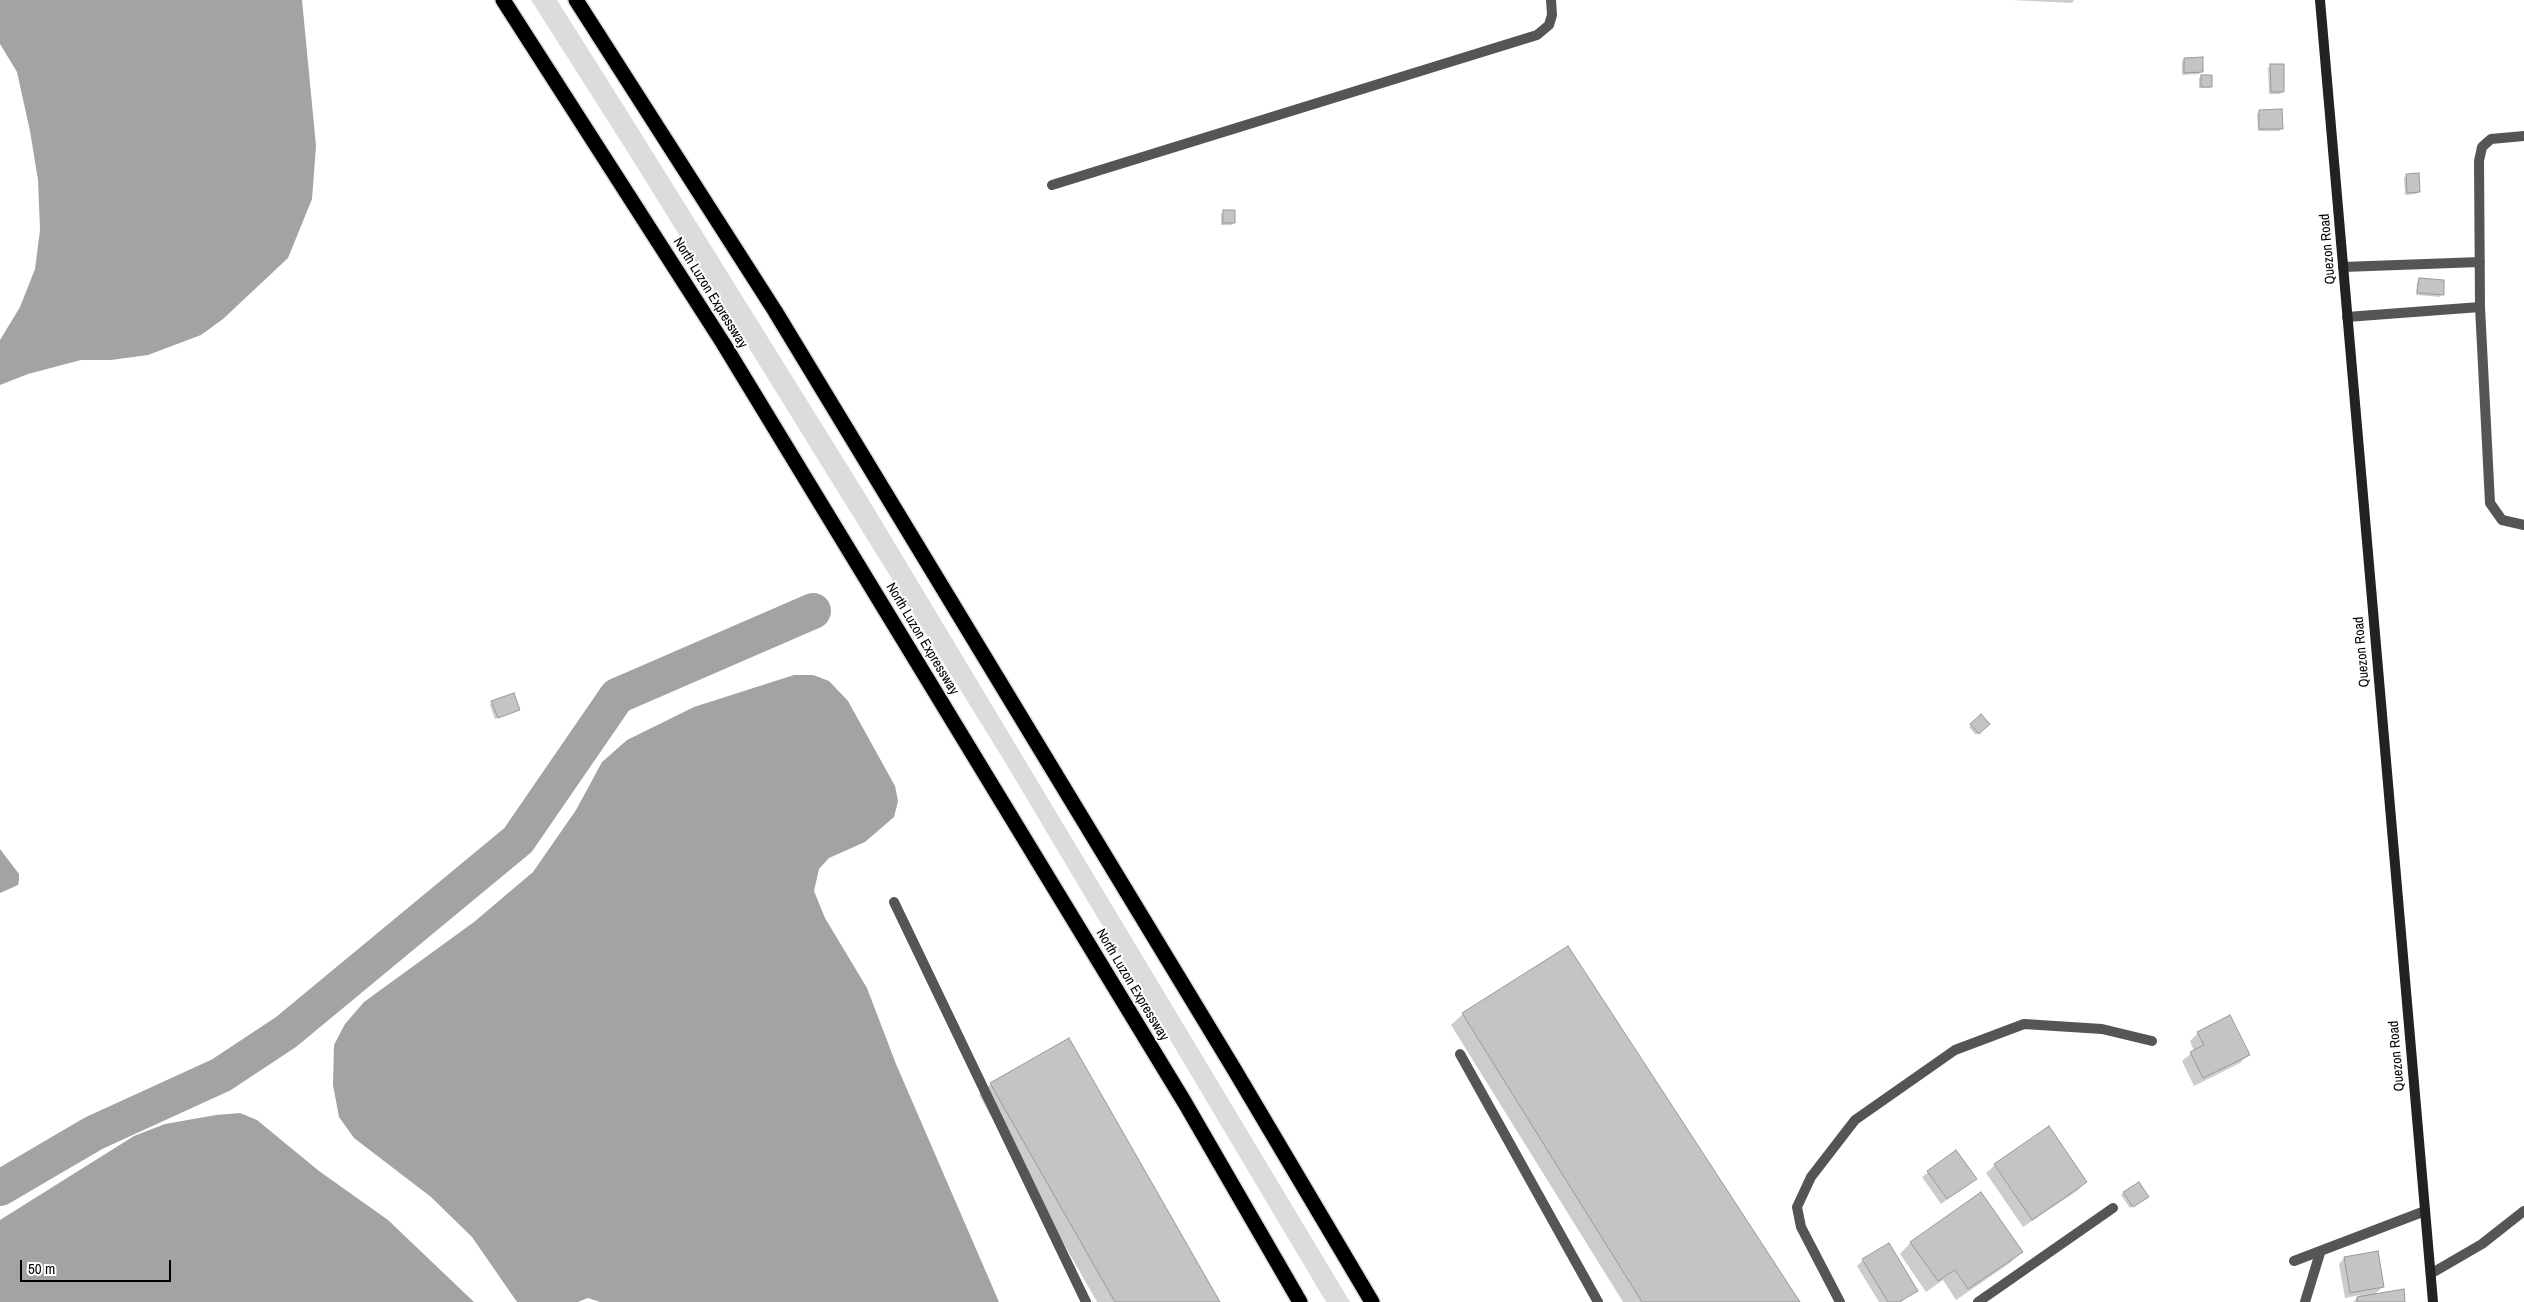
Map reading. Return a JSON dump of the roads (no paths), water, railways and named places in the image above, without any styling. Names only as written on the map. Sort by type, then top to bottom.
[{"type":"highway","name":"North Luzon Expressway","points":[[503,0],[728,351],[1180,1095],[1300,1302]]},
{"type":"highway","points":[[576,0],[775,311],[1234,1069],[1372,1302]]},
{"type":"main road","name":"Quezon Road","points":[[2320,0],[2434,1302]]},
{"type":"lane","points":[[1052,185],[1537,35],[1549,25],[1552,15],[1551,0]]},
{"type":"lane","points":[[2524,136],[2491,140],[2482,147],[2479,161],[2480,307],[2490,504],[2502,520],[2524,525]]},
{"type":"lane","points":[[2343,267],[2480,262]]},
{"type":"lane","points":[[2347,318],[2480,307]]},
{"type":"lane","points":[[894,902],[1086,1302]]},
{"type":"lane","points":[[1840,1302],[1801,1228],[1797,1207],[1811,1177],[1855,1120],[1955,1050],[2024,1024],[2102,1029],[2152,1041]]},
{"type":"lane","points":[[1460,1054],[1598,1302]]},
{"type":"lane","points":[[1978,1302],[2113,1208]]},
{"type":"lane","points":[[2294,1261],[2425,1211]]},
{"type":"lane","points":[[2432,1273],[2482,1244],[2524,1211]]},
{"type":"lane","points":[[2305,1302],[2320,1252]]},
{"type":"waterway","points":[[0,1188],[94,1133],[221,1075],[286,1032],[518,840],[617,696],[813,611]]}]
